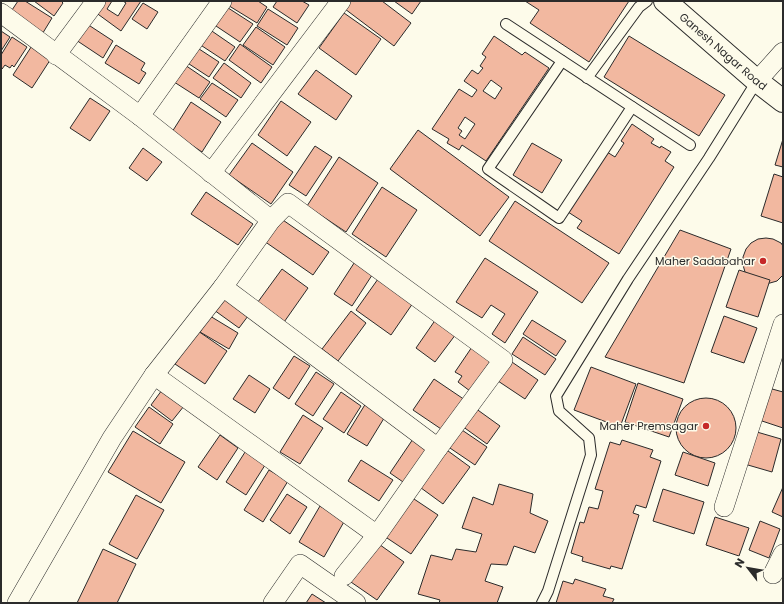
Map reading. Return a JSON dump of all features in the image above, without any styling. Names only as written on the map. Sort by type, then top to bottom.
[{"type":"street","points":[[56,55],[96,1]]},
{"type":"street","points":[[140,116],[222,1]]},
{"type":"street","points":[[211,173],[341,1]]},
{"type":"street","name":"Ganesh Nagar Road","points":[[665,1],[757,81],[783,101]]},
{"type":"street","points":[[1,13],[140,116],[272,220]]},
{"type":"street","points":[[757,81],[783,52]]},
{"type":"street","points":[[17,603],[112,438],[154,375],[223,287],[272,220],[288,203],[503,360],[438,448],[377,535],[344,576]]},
{"type":"street","points":[[223,287],[438,448]]},
{"type":"street","points":[[724,507],[783,324]]},
{"type":"street","points":[[154,375],[377,535]]},
{"type":"street","points":[[773,574],[783,554]]},
{"type":"street","points":[[273,603],[300,564],[356,603]]},
{"type":"lane","points":[[587,78],[639,7],[647,1]]},
{"type":"lane","points":[[506,24],[690,146]]},
{"type":"lane","points":[[562,61],[488,169],[559,218],[632,107]]},
{"type":"lane","points":[[542,603],[548,591],[591,455],[589,438],[559,411],[556,396],[628,279],[709,158],[757,81]]},
{"type":"building","points":[[18,1],[25,1],[52,18],[41,36],[8,16]]},
{"type":"building","points":[[34,1],[61,1],[63,3],[54,16]]},
{"type":"building","points":[[102,1],[112,1],[107,9],[118,16],[126,3],[123,1],[141,1],[121,31],[95,12]]},
{"type":"building","points":[[228,1],[258,1],[267,7],[257,23],[226,4]]},
{"type":"building","points":[[277,1],[302,1],[309,5],[297,23],[273,7]]},
{"type":"building","points":[[351,1],[382,1],[411,23],[394,46],[345,9]]},
{"type":"building","points":[[394,1],[421,1],[412,14]]},
{"type":"building","points":[[525,1],[629,1],[589,62],[530,23],[539,10]]},
{"type":"building","points":[[143,3],[158,12],[147,29],[132,19]]},
{"type":"building","points":[[222,4],[253,24],[240,42],[210,22]]},
{"type":"building","points":[[268,9],[298,28],[287,45],[257,26]]},
{"type":"building","points":[[344,13],[381,39],[356,75],[319,48]]},
{"type":"building","points":[[84,22],[113,41],[103,58],[73,38]]},
{"type":"building","points":[[206,27],[235,47],[225,61],[196,42]]},
{"type":"building","points":[[256,27],[285,47],[273,65],[243,45]]},
{"type":"building","points":[[1,31],[10,37],[1,51]]},
{"type":"building","points":[[494,36],[522,55],[525,52],[549,68],[486,161],[462,145],[459,150],[447,143],[449,139],[432,129],[459,89],[472,97],[477,90],[464,81],[472,70],[478,74],[483,68],[480,66],[486,57],[482,54]],"holes":[[[491,80],[502,88],[495,99],[483,91]],[[465,117],[475,124],[465,139],[459,135],[462,131],[458,128]]]},
{"type":"building","points":[[629,36],[725,95],[699,136],[604,77]]},
{"type":"building","points":[[12,37],[27,47],[14,67],[12,65],[10,68],[5,65],[2,69],[1,55]]},
{"type":"building","points":[[35,41],[54,54],[32,88],[13,75]]},
{"type":"building","points":[[240,44],[272,67],[261,83],[229,60]]},
{"type":"building","points":[[116,45],[145,63],[141,70],[146,73],[139,84],[105,63]]},
{"type":"building","points":[[193,45],[219,62],[209,77],[183,60]]},
{"type":"building","points":[[182,63],[210,82],[199,98],[171,80]]},
{"type":"building","points":[[224,63],[251,83],[241,98],[213,78]]},
{"type":"building","points":[[316,70],[352,96],[336,120],[298,94]]},
{"type":"building","points":[[212,83],[238,100],[226,117],[200,99]]},
{"type":"building","points":[[90,98],[110,111],[90,141],[70,128]]},
{"type":"building","points":[[281,101],[311,122],[287,156],[258,135]]},
{"type":"building","points":[[191,102],[221,122],[202,152],[172,132]]},
{"type":"building","points":[[632,124],[654,139],[651,143],[660,148],[661,146],[671,152],[665,161],[674,167],[619,254],[577,228],[582,221],[568,212],[607,152],[615,157],[624,143],[621,141]]},
{"type":"building","points":[[418,130],[509,197],[480,236],[390,169]]},
{"type":"building","points":[[783,139],[783,167],[775,165]]},
{"type":"building","points":[[252,143],[293,172],[271,204],[229,175]]},
{"type":"building","points":[[532,143],[562,160],[542,193],[513,175]]},
{"type":"building","points":[[315,146],[332,157],[306,196],[289,185]]},
{"type":"building","points":[[143,148],[162,162],[147,181],[129,168]]},
{"type":"building","points":[[339,157],[378,183],[346,232],[307,206]]},
{"type":"building","points":[[774,174],[783,177],[783,223],[761,216]]},
{"type":"building","points":[[382,187],[417,210],[386,257],[352,234]]},
{"type":"building","points":[[206,192],[253,224],[238,245],[191,214]]},
{"type":"building","points":[[515,201],[609,263],[582,303],[489,241]]},
{"type":"building","points":[[280,218],[329,252],[313,275],[264,241]]},
{"type":"building","points":[[680,230],[731,249],[684,383],[605,357]]},
{"type":"building","name":"Maher Sadabahar","points":[[758,239],[773,239],[781,243],[783,246],[783,275],[777,281],[762,283],[756,281],[745,272],[743,257],[746,249],[751,243]]},
{"type":"building","points":[[358,257],[376,269],[352,306],[334,294]]},
{"type":"building","points":[[485,258],[538,292],[505,343],[492,334],[505,314],[491,305],[482,318],[456,302]]},
{"type":"building","points":[[282,269],[308,288],[282,325],[255,306]]},
{"type":"building","points":[[739,270],[770,280],[758,317],[726,307]]},
{"type":"building","points":[[378,279],[413,303],[391,335],[356,310]]},
{"type":"building","points":[[225,294],[251,312],[239,328],[214,310]]},
{"type":"building","points":[[351,311],[366,323],[338,361],[322,349]]},
{"type":"building","points":[[210,316],[238,333],[229,349],[200,332]]},
{"type":"building","points":[[724,316],[757,328],[744,363],[711,352]]},
{"type":"building","points":[[436,319],[456,334],[435,362],[416,348]]},
{"type":"building","points":[[532,320],[566,341],[556,356],[523,334]]},
{"type":"building","points":[[198,331],[227,351],[205,384],[175,364]]},
{"type":"building","points":[[523,337],[556,359],[545,375],[512,354]]},
{"type":"building","points":[[474,344],[493,357],[470,391],[458,382],[462,376],[455,372]]},
{"type":"building","points":[[294,356],[310,366],[289,399],[273,388]]},
{"type":"building","points":[[509,360],[538,380],[525,399],[495,379]]},
{"type":"building","points":[[591,367],[636,384],[620,427],[574,410]]},
{"type":"building","points":[[316,372],[334,384],[313,416],[295,404]]},
{"type":"building","points":[[249,375],[270,389],[255,413],[233,399]]},
{"type":"building","points":[[434,379],[468,402],[447,433],[413,410]]},
{"type":"building","points":[[638,383],[683,399],[669,437],[625,422]]},
{"type":"building","points":[[765,387],[783,392],[783,428],[756,419]]},
{"type":"building","points":[[162,390],[184,406],[172,421],[151,405]]},
{"type":"building","points":[[341,392],[361,406],[344,433],[323,419]]},
{"type":"building","name":"Maher Premsagar","points":[[700,398],[712,398],[723,403],[731,411],[736,422],[734,440],[723,453],[712,458],[700,458],[689,453],[681,445],[676,434],[676,422],[681,411],[689,403]]},
{"type":"building","points":[[366,403],[386,415],[367,446],[347,434]]},
{"type":"building","points":[[149,407],[173,424],[160,444],[135,427]]},
{"type":"building","points":[[475,408],[500,426],[487,444],[462,426]]},
{"type":"building","points":[[303,415],[323,428],[300,464],[280,452]]},
{"type":"building","points":[[459,428],[487,447],[475,465],[447,446]]},
{"type":"building","points":[[750,430],[781,439],[772,472],[741,463]]},
{"type":"building","points":[[133,431],[185,462],[161,503],[108,472]]},
{"type":"building","points":[[220,435],[238,448],[217,480],[198,467]]},
{"type":"building","points":[[413,439],[429,450],[406,484],[390,473]]},
{"type":"building","points":[[622,440],[653,450],[650,457],[661,461],[646,508],[636,505],[633,513],[639,515],[622,569],[611,566],[610,569],[582,561],[583,557],[571,553],[580,522],[584,523],[589,507],[598,509],[603,491],[595,489],[610,442],[620,445]]},
{"type":"building","points":[[444,448],[470,467],[443,504],[417,485]]},
{"type":"building","points":[[247,449],[267,462],[246,495],[226,482]]},
{"type":"building","points":[[683,452],[715,463],[708,486],[675,475]]},
{"type":"building","points":[[361,460],[393,480],[379,501],[348,481]]},
{"type":"building","points":[[269,470],[288,481],[263,522],[244,510]]},
{"type":"building","points":[[499,484],[533,494],[530,513],[548,521],[535,553],[514,546],[507,565],[491,564],[485,581],[503,587],[497,603],[439,603],[440,600],[418,594],[431,555],[452,560],[456,549],[476,552],[482,534],[462,528],[473,497],[493,505]]},
{"type":"building","points":[[783,487],[783,517],[772,512]]},
{"type":"building","points":[[663,489],[704,502],[694,534],[653,521]]},
{"type":"building","points":[[287,494],[307,507],[290,534],[270,520]]},
{"type":"building","points":[[136,495],[164,510],[137,559],[109,544]]},
{"type":"building","points":[[408,495],[438,515],[411,554],[381,534]]},
{"type":"building","points":[[320,506],[345,520],[324,557],[299,542]]},
{"type":"building","points":[[715,517],[749,528],[739,556],[706,545]]},
{"type":"building","points":[[760,521],[780,529],[769,558],[749,550]]},
{"type":"building","points":[[376,542],[404,562],[377,600],[348,580]]},
{"type":"building","points":[[103,549],[136,564],[117,603],[77,603]]},
{"type":"building","points":[[575,579],[606,589],[603,596],[614,599],[612,603],[556,603],[563,581],[573,584]]},
{"type":"building","points":[[312,594],[326,603],[306,603]]},
{"type":"place","name":"Maher Sadabahar","points":[[763,261]]},
{"type":"place","name":"Maher Premsagar","points":[[706,426]]}]
